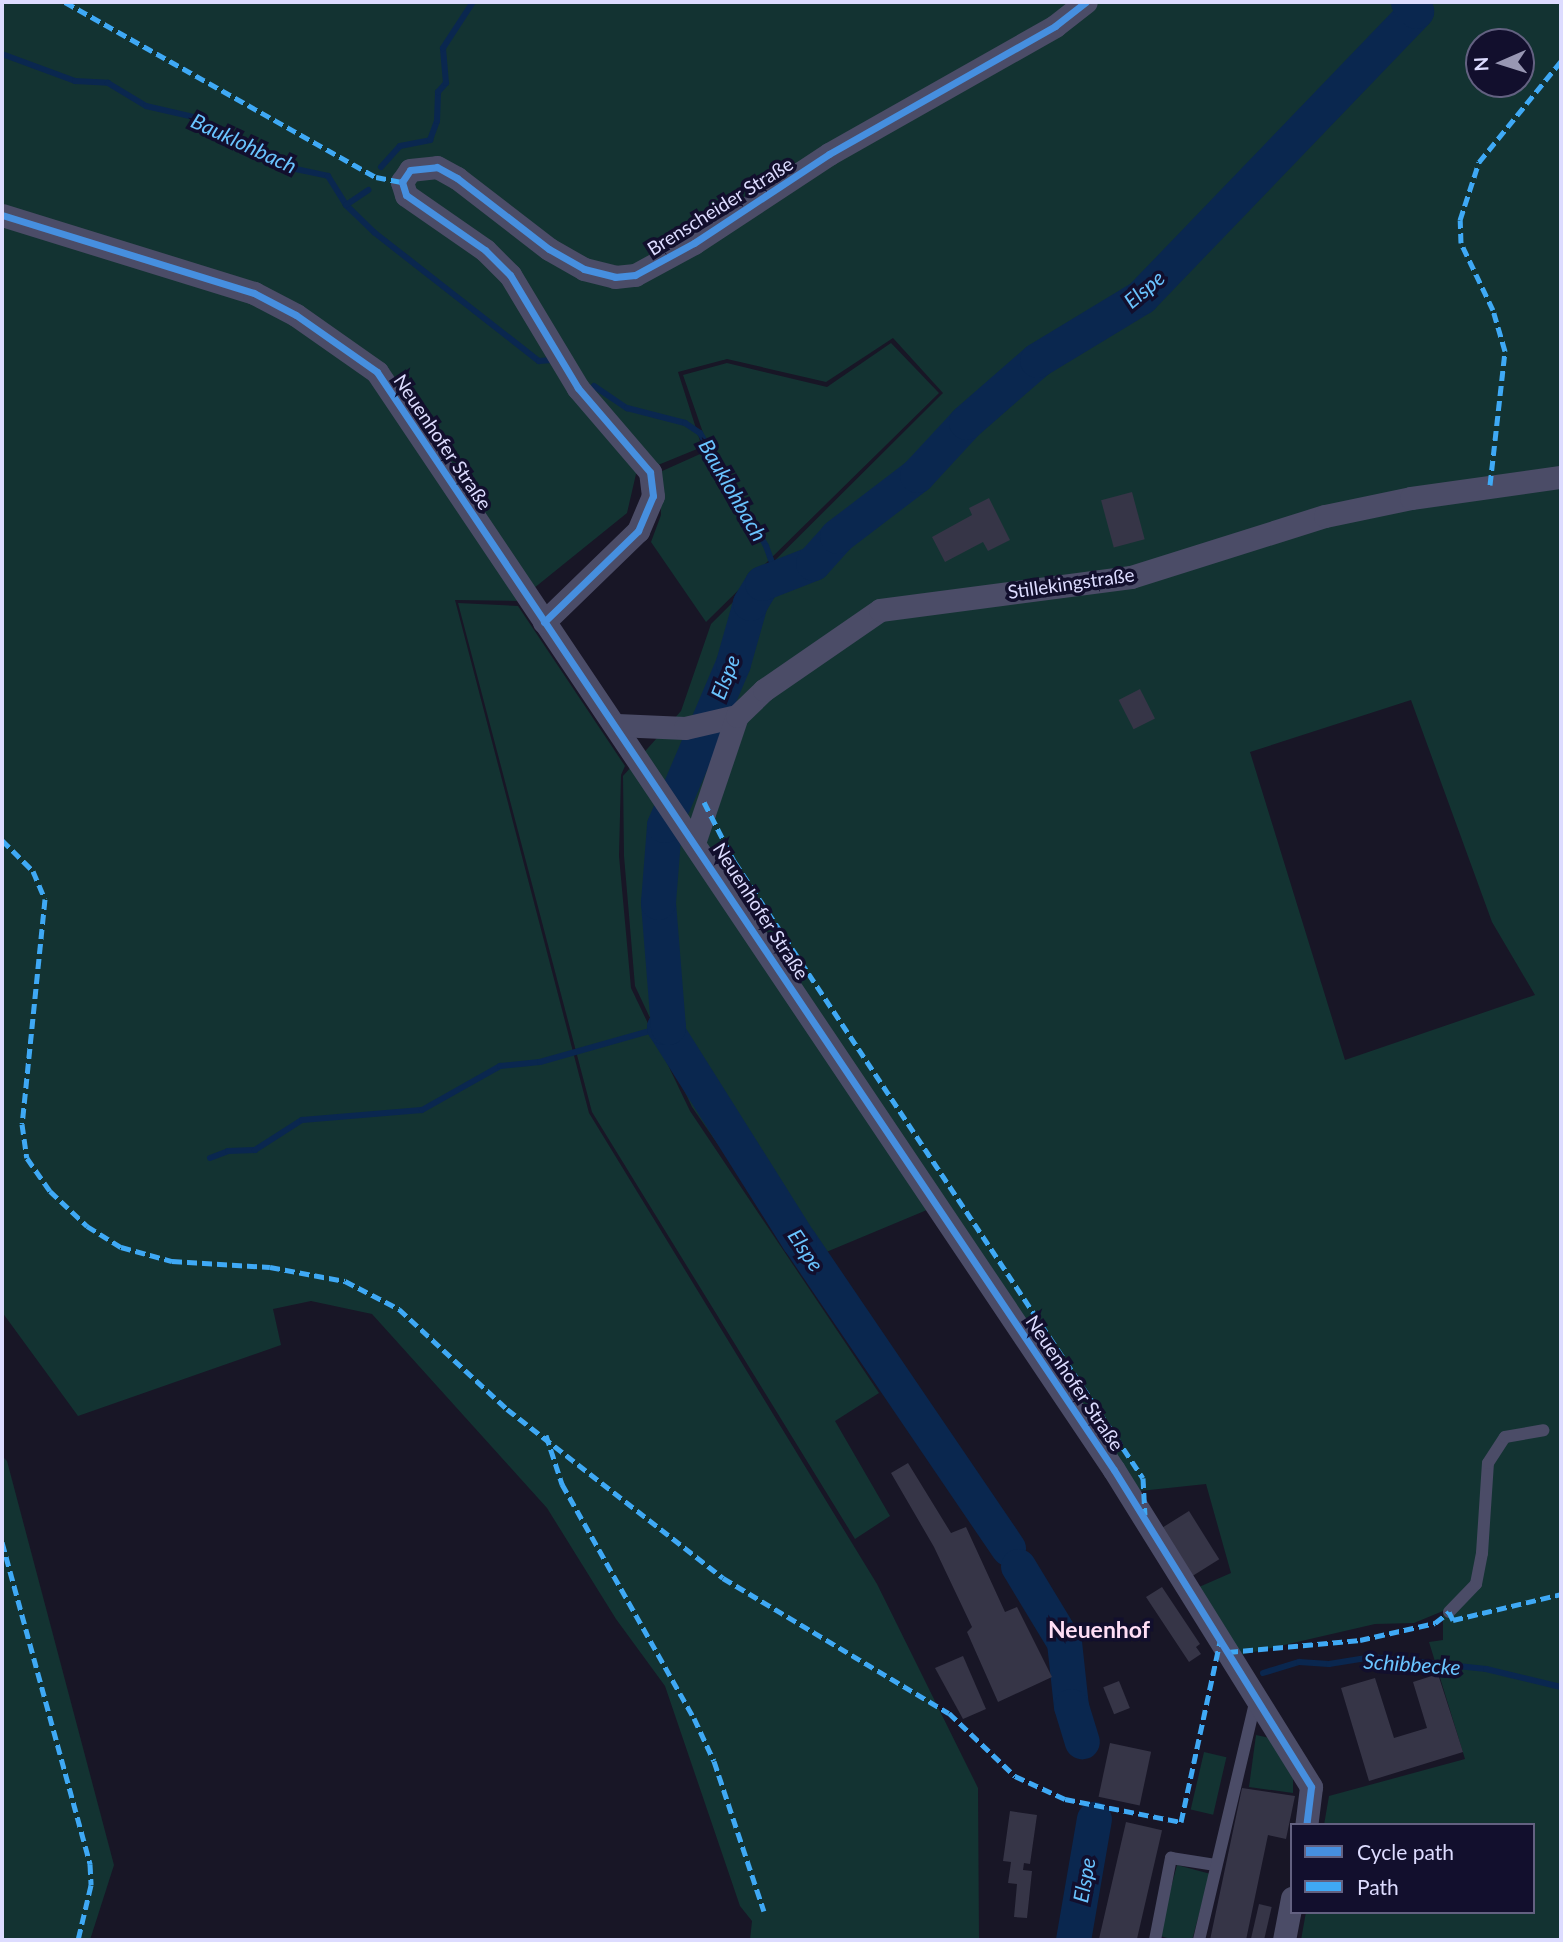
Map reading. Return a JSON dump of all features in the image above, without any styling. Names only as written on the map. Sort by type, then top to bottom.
[{"type":"street","name":"Brenscheider Straße","points":[[544,622],[638,531],[653,496],[650,472],[578,388],[510,275],[485,250],[406,195],[402,182],[410,170],[437,167],[457,178],[549,249],[584,269],[615,277],[635,275],[694,243],[829,154],[1055,26],[1086,2]]},
{"type":"street","name":"Neuenhofer Straße","points":[[2,215],[254,293],[296,315],[377,372],[544,622],[695,840],[1114,1470],[1257,1696],[1311,1787],[1306,1823]]},
{"type":"street","name":"Stillekingstraße","points":[[695,840],[727,719],[764,690],[880,610],[1131,577],[1325,516],[1437,494],[1561,477]]},
{"type":"street","points":[[617,725],[685,728],[727,719]]},
{"type":"street","points":[[1284,1940],[1290,1908]]},
{"type":"lane","points":[[1449,1612],[1476,1584],[1488,1463],[1505,1437],[1543,1430]]},
{"type":"lane","points":[[1199,1940],[1257,1696]]},
{"type":"lane","points":[[1155,1940],[1171,1858],[1215,1865]]},
{"type":"green space","points":[[2,2],[1561,2],[1561,1940],[1301,1940],[1306,1914],[1535,1914],[1535,1823],[1324,1823],[1329,1796],[1465,1759],[1429,1642],[1443,1640],[1443,1611],[1414,1623],[1375,1624],[1241,1655],[1199,1587],[1231,1573],[1206,1484],[1140,1491],[946,1202],[800,1263],[692,1107],[635,986],[624,856],[623,776],[681,711],[711,624],[943,393],[893,338],[826,382],[727,359],[678,372],[702,447],[636,474],[627,513],[518,601],[455,600],[589,1113],[877,1584],[978,1788],[979,1940],[750,1940],[752,1921],[740,1906],[665,1686],[616,1619],[547,1508],[372,1314],[311,1301],[273,1309],[281,1345],[78,1416],[2,1312]],"holes":[[[1411,700],[1492,922],[1535,995],[1345,1060],[1250,752]]]},
{"type":"green space","points":[[891,343],[939,393],[706,622],[651,542],[661,515],[660,472],[709,450],[683,375],[727,363],[827,387]]},
{"type":"green space","points":[[458,603],[518,606],[625,766],[621,775],[619,856],[631,988],[690,1111],[879,1393],[835,1421],[890,1516],[855,1539],[592,1112]]},
{"type":"green space","points":[[2,1456],[7,1461],[114,1865],[90,1940],[2,1940]]},
{"type":"green space","points":[[1256,1735],[1270,1738],[1293,1778],[1293,1793],[1249,1787]]},
{"type":"green space","points":[[1204,1752],[1226,1757],[1213,1815],[1191,1809]]},
{"type":"green space","points":[[1177,1865],[1210,1874],[1192,1940],[1175,1940],[1158,1936]]},
{"type":"building","points":[[1132,492],[1145,539],[1114,548],[1101,500]]},
{"type":"building","points":[[989,498],[1010,540],[988,551],[983,542],[945,562],[932,537],[972,515],[969,508]]},
{"type":"building","points":[[1140,689],[1155,718],[1134,729],[1119,700]]},
{"type":"building","points":[[908,1463],[951,1533],[966,1527],[1005,1612],[1017,1607],[1052,1677],[998,1702],[967,1632],[972,1627],[934,1547],[891,1473]]},
{"type":"building","points":[[1189,1511],[1219,1559],[1192,1576],[1162,1528]]},
{"type":"building","points":[[1162,1587],[1200,1644],[1196,1647],[1201,1654],[1189,1662],[1146,1597]]},
{"type":"building","points":[[963,1656],[986,1709],[963,1719],[935,1668]]},
{"type":"building","points":[[1438,1674],[1463,1752],[1369,1781],[1341,1688],[1375,1678],[1394,1738],[1427,1728],[1413,1682]]},
{"type":"building","points":[[1119,1681],[1130,1708],[1114,1714],[1103,1687]]},
{"type":"building","points":[[1110,1743],[1151,1752],[1140,1806],[1099,1797]]},
{"type":"building","points":[[1242,1788],[1295,1796],[1286,1839],[1268,1835],[1246,1940],[1210,1940]]},
{"type":"building","points":[[1010,1811],[1037,1815],[1030,1864],[1024,1863],[1023,1870],[1032,1871],[1027,1918],[1014,1917],[1017,1884],[1008,1883],[1011,1862],[1003,1861]]},
{"type":"building","points":[[1126,1822],[1162,1830],[1137,1940],[1099,1939]]},
{"type":"building","points":[[1259,1904],[1272,1907],[1264,1940],[1251,1940]]},
{"type":"waterway","points":[[381,167],[400,146],[430,140],[437,121],[438,92],[446,83],[443,48],[473,2]]},
{"type":"waterway","name":"Elspe","points":[[1008,1548],[799,1241],[664,1027],[668,1027],[658,902],[664,825],[733,663],[750,603],[762,583],[813,563],[837,536],[917,475],[966,422],[1037,360],[1141,297],[1416,11],[1408,2]]},
{"type":"waterway","name":"Bauklohbach","points":[[2,54],[75,81],[108,83],[146,106],[198,118],[291,168],[328,176],[346,205],[375,233],[539,361],[552,360]]},
{"type":"waterway","points":[[346,205],[368,190]]},
{"type":"waterway","name":"Bauklohbach","points":[[594,386],[627,408],[685,423],[700,433],[766,546],[778,579]]},
{"type":"waterway","points":[[210,1158],[228,1151],[255,1150],[302,1120],[422,1110],[500,1066],[540,1062],[664,1027]]},
{"type":"waterway","name":"Elspe","points":[[1018,1566],[1064,1642],[1071,1706],[1082,1741]]},
{"type":"waterway","name":"Schibbecke","points":[[1263,1673],[1299,1662],[1329,1664],[1372,1657],[1486,1669],[1561,1687]]},
{"type":"waterway","name":"Elspe","points":[[1073,1940],[1094,1819]]},
{"type":"marked path","points":[[65,2],[376,177],[402,182]]},
{"type":"marked path","points":[[1490,485],[1505,351],[1493,310],[1461,243],[1460,220],[1479,162],[1561,61]]},
{"type":"marked path","points":[[704,802],[734,861],[1143,1478],[1145,1515]]},
{"type":"marked path","points":[[2,840],[33,871],[45,899],[22,1124],[27,1158],[50,1191],[87,1226],[121,1247],[172,1261],[270,1267],[345,1281],[399,1309],[507,1409],[723,1578],[949,1713],[1015,1776],[1065,1799],[1181,1822],[1220,1641]]},
{"type":"marked path","points":[[546,1435],[562,1484],[694,1718],[714,1761],[764,1911]]},
{"type":"marked path","points":[[2,1542],[90,1864],[91,1885],[78,1940]]},
{"type":"marked path","points":[[1228,1652],[1360,1640],[1435,1623],[1449,1612],[1453,1620],[1561,1594]]},
{"type":"cycle path","points":[[544,622],[638,531],[653,496],[650,472],[578,388],[510,275],[485,250],[406,195],[402,182],[410,170],[437,167],[457,178],[549,249],[584,269],[615,277],[635,275],[694,243],[829,154],[1055,26],[1086,2]]},
{"type":"cycle path","points":[[2,215],[254,293],[296,315],[377,372],[1114,1470],[1311,1787],[1306,1823]]},
{"type":"district","name":"Neuenhof","points":[[1099,1629]]}]
